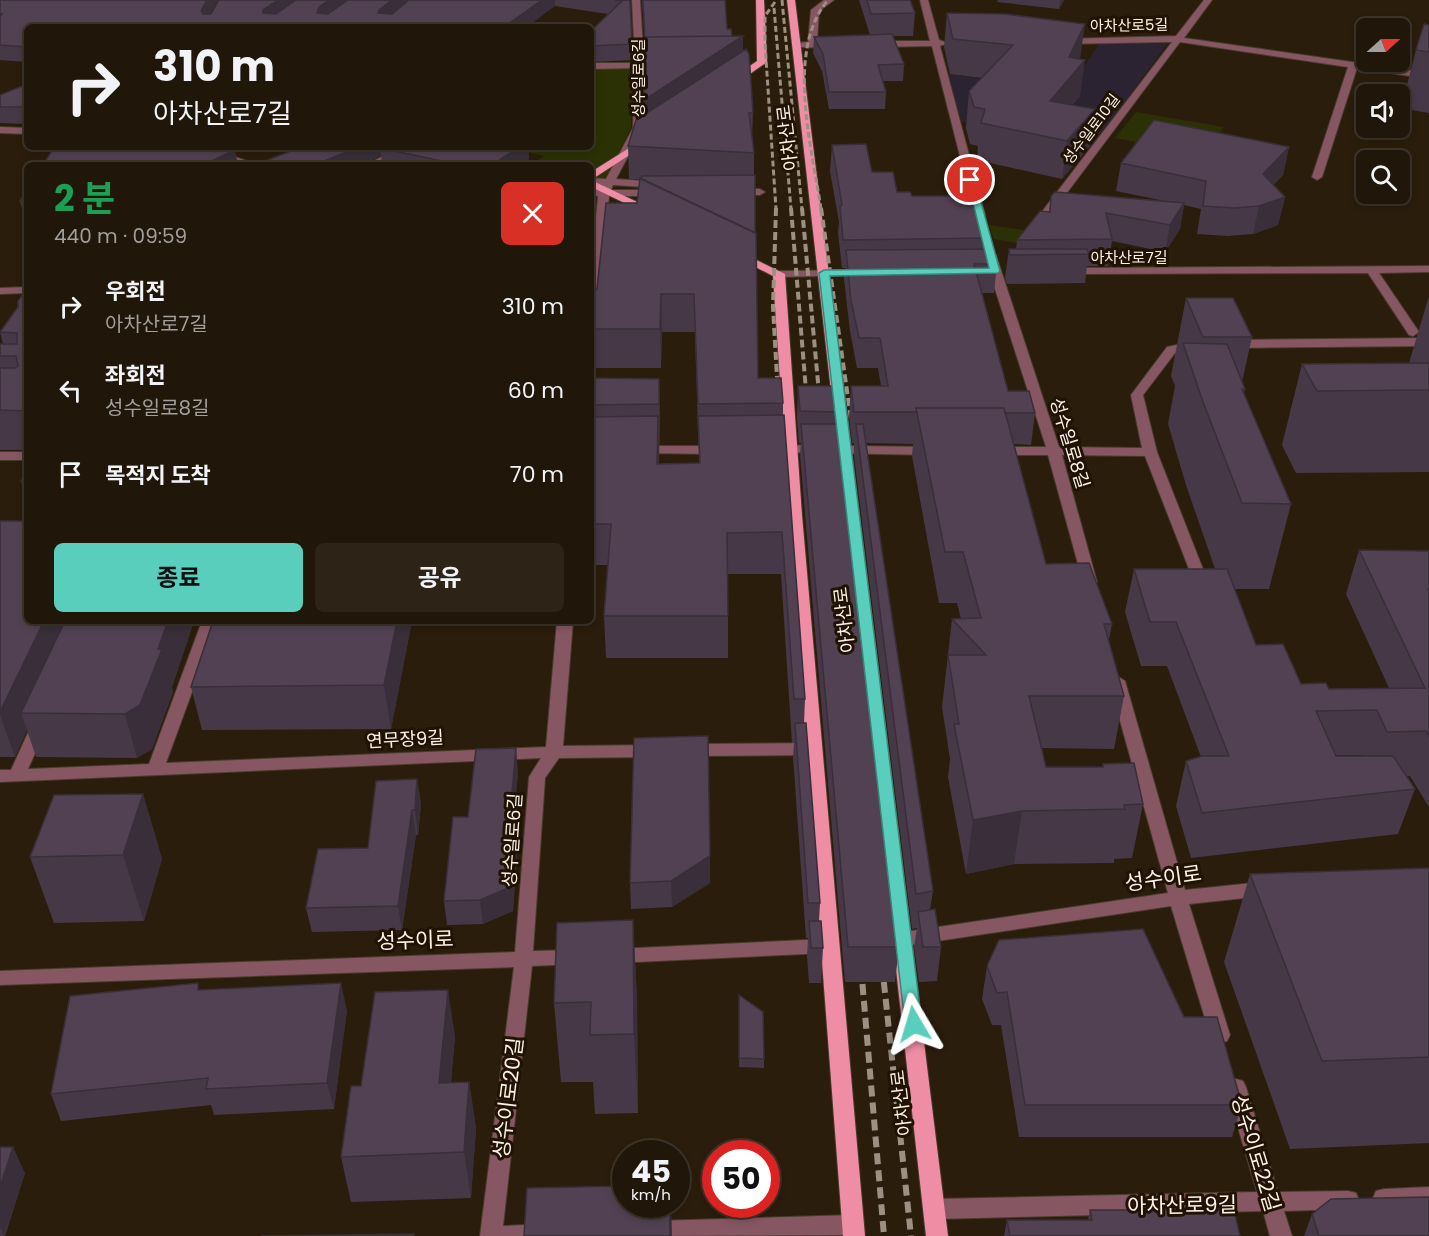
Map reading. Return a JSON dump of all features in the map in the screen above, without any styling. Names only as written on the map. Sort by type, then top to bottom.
[{"type":"main road","points":[[724,88],[762,62],[760,0]]},
{"type":"main road","name":"아차산로","points":[[791,0],[938,1236]]},
{"type":"main road","points":[[594,178],[658,133]]},
{"type":"main road","points":[[594,182],[664,218]]},
{"type":"main road","points":[[727,249],[779,274],[789,449],[854,1231]]},
{"type":"street","name":"성수일로6길","points":[[594,296],[604,193],[638,128],[640,65],[636,0]]},
{"type":"street","points":[[812,45],[815,10],[830,0]]},
{"type":"street","points":[[924,0],[982,225]]},
{"type":"street","name":"성수일로10길","points":[[1031,234],[1176,39],[1208,0]]},
{"type":"street","name":"아차산로5길","points":[[1050,41],[1176,39],[1429,76]]},
{"type":"street","points":[[866,44],[957,43]]},
{"type":"street","points":[[796,45],[843,44]]},
{"type":"street","points":[[741,63],[762,62]]},
{"type":"street","points":[[594,66],[663,65]]},
{"type":"street","points":[[1317,177],[1353,65]]},
{"type":"street","points":[[0,130],[24,131]]},
{"type":"street","points":[[206,150],[244,162]]},
{"type":"street","points":[[377,162],[402,150]]},
{"type":"street","points":[[594,180],[667,189],[594,193]]},
{"type":"street","name":"성수일로8길","points":[[988,248],[1054,452],[1095,598]]},
{"type":"street","name":"아차산로7길","points":[[1052,271],[1429,268]]},
{"type":"street","points":[[1371,269],[1413,332]]},
{"type":"street","points":[[779,274],[875,272]]},
{"type":"street","points":[[0,291],[24,290]]},
{"type":"street","points":[[1205,592],[1150,452],[1137,395],[1171,350],[1214,344],[1429,342]]},
{"type":"street","points":[[767,449],[947,451]]},
{"type":"street","points":[[626,450],[732,450]]},
{"type":"street","points":[[982,451],[1150,452]]},
{"type":"street","points":[[0,456],[24,456]]},
{"type":"street","points":[[155,771],[209,624]]},
{"type":"street","name":"성수일로6길","points":[[522,959],[537,777],[554,752],[565,624]]},
{"type":"street","points":[[1113,666],[1178,898],[1224,1049]]},
{"type":"street","points":[[8,776],[44,714]]},
{"type":"street","name":"연무장9길","points":[[8,776],[554,752],[813,749]]},
{"type":"street","name":"성수이로","points":[[904,939],[1178,898],[1282,887]]},
{"type":"street","name":"성수이로","points":[[0,978],[832,946]]},
{"type":"street","name":"성수이로20길","points":[[491,1236],[521,993],[522,959]]},
{"type":"street","name":"성수이로22길","points":[[1231,1071],[1281,1236]]},
{"type":"street","name":"아차산로9길","points":[[935,1209],[1272,1203],[1429,1196]]},
{"type":"street","points":[[634,1232],[854,1231]]},
{"type":"street","points":[[491,1236],[563,1234]]},
{"type":"shaded area","points":[[1099,44],[1167,44],[1093,146],[962,122],[947,74],[1068,90]]},
{"type":"green space","points":[[633,68],[631,128],[600,190],[594,190],[594,162],[535,162],[544,156],[517,150],[594,150],[594,69]]},
{"type":"green space","points":[[1136,112],[1224,127],[1203,155],[1115,138]]},
{"type":"green space","points":[[989,225],[1024,230],[1016,243],[994,239]]},
{"type":"building","points":[[0,0],[207,0],[201,11],[203,14],[211,14],[219,0],[278,0],[263,10],[263,13],[276,14],[296,0],[329,0],[319,7],[317,13],[328,14],[348,0],[392,0],[378,13],[392,14],[409,0],[542,0],[508,24],[24,24],[24,47],[0,45],[0,16],[2,14],[0,14]]},
{"type":"building","points":[[615,0],[630,0],[632,44],[594,46],[594,28],[622,1]]},
{"type":"building","points":[[643,0],[725,0],[727,29],[731,29],[732,36],[645,37],[645,39]]},
{"type":"building","points":[[867,0],[910,0],[915,13],[871,14]]},
{"type":"building","points":[[947,13],[1005,14],[1085,24],[1069,57],[1085,60],[1050,101],[1095,109],[1067,141],[981,123],[985,109],[974,107],[969,91],[1013,45],[953,39]]},
{"type":"building","points":[[1424,24],[1429,25],[1429,52],[1416,50]]},
{"type":"building","points":[[892,34],[904,64],[878,65],[886,92],[829,92],[823,54],[814,37]]},
{"type":"building","points":[[743,36],[641,102],[644,95],[645,37]]},
{"type":"building","points":[[746,49],[749,54],[753,113],[749,113],[754,153],[628,146],[636,120]]},
{"type":"building","points":[[24,85],[24,107],[0,107],[0,95]]},
{"type":"building","points":[[1154,120],[1289,147],[1263,174],[1285,197],[1259,206],[1234,208],[1203,206],[1206,181],[1121,163]]},
{"type":"building","points":[[866,144],[872,172],[893,172],[897,192],[910,192],[912,196],[978,196],[989,238],[843,240],[840,206],[842,205],[832,145]]},
{"type":"building","points":[[52,150],[235,150],[209,162],[45,162]]},
{"type":"building","points":[[293,150],[351,150],[322,162],[263,162]]},
{"type":"building","points":[[390,150],[514,150],[496,162],[447,162]]},
{"type":"building","points":[[755,175],[755,233],[641,179],[642,176]]},
{"type":"building","points":[[640,178],[756,233],[758,378],[781,378],[783,403],[698,404],[694,294],[661,294],[660,329],[594,329],[594,292],[597,289],[606,203],[637,203]]},
{"type":"building","points":[[1055,192],[1184,203],[1170,225],[1106,213],[1112,239],[1017,240],[1040,211],[1050,212],[1051,196]]},
{"type":"building","points":[[993,249],[997,264],[974,264],[1008,391],[1029,391],[1035,413],[1005,413],[1004,408],[916,408],[916,412],[854,412],[851,386],[888,386],[880,338],[859,338],[851,301],[846,250]]},
{"type":"building","points":[[1009,249],[1087,249],[1089,254],[1010,255]]},
{"type":"building","points":[[24,292],[24,411],[0,410],[0,368],[18,366],[16,356],[0,356],[0,344],[17,344],[17,333],[0,332],[18,307],[18,301]]},
{"type":"building","points":[[1186,298],[1233,298],[1252,337],[1203,337]]},
{"type":"building","points":[[1183,343],[1227,344],[1245,389],[1242,389],[1291,504],[1242,503]]},
{"type":"building","points":[[1429,363],[1429,390],[1317,391],[1302,364]]},
{"type":"building","points":[[594,378],[659,379],[659,404],[594,405]]},
{"type":"building","points":[[798,386],[833,386],[836,412],[800,411]]},
{"type":"building","points":[[916,408],[1004,408],[1046,564],[1089,563],[1112,624],[1104,624],[1124,696],[1029,696],[1046,767],[1103,767],[1103,764],[1134,763],[1143,804],[1124,805],[1125,809],[1022,811],[973,820],[954,724],[959,724],[948,655],[986,655],[952,619],[981,618],[963,552],[945,552]]},
{"type":"building","points":[[784,415],[805,699],[794,699],[782,532],[727,533],[728,616],[604,616],[611,524],[594,524],[594,417],[658,416],[657,464],[700,463],[698,416]]},
{"type":"building","points":[[801,424],[838,424],[899,947],[848,947]]},
{"type":"building","points":[[856,424],[863,424],[933,891],[916,894]]},
{"type":"building","points":[[0,521],[24,521],[24,624],[43,624],[0,712]]},
{"type":"building","points":[[1359,550],[1429,551],[1429,736],[1426,731],[1387,732],[1377,710],[1316,711],[1336,756],[1393,756],[1415,789],[1202,813],[1186,761],[1202,756],[1229,756],[1176,622],[1150,622],[1134,569],[1227,569],[1256,645],[1283,644],[1301,684],[1326,683],[1329,689],[1425,688]]},
{"type":"building","points":[[64,624],[167,624],[158,649],[162,649],[140,705],[125,714],[21,713]]},
{"type":"building","points":[[212,624],[396,624],[384,685],[191,687]]},
{"type":"building","points":[[795,723],[806,723],[820,903],[808,903]]},
{"type":"building","points":[[708,736],[710,856],[671,881],[630,883],[634,738]]},
{"type":"building","points":[[516,748],[510,816],[515,816],[510,887],[480,900],[444,901],[453,817],[468,817],[476,749]]},
{"type":"building","points":[[417,779],[415,810],[412,810],[398,906],[306,908],[318,849],[368,848],[376,781]]},
{"type":"building","points":[[143,794],[123,855],[30,857],[54,795]]},
{"type":"building","points":[[1429,868],[1429,1057],[1322,1061],[1250,874]]},
{"type":"building","points":[[935,909],[941,947],[923,947],[918,912]]},
{"type":"building","points":[[633,920],[634,1034],[590,1035],[591,1002],[554,1003],[557,923]]},
{"type":"building","points":[[809,921],[821,921],[823,948],[811,948]]},
{"type":"building","points":[[1143,929],[1184,1017],[1217,1017],[1242,1105],[1025,1105],[1007,992],[997,993],[987,966],[999,940]]},
{"type":"building","points":[[198,983],[198,990],[341,983],[327,1083],[206,1089],[208,1078],[51,1094],[70,996]]},
{"type":"building","points":[[448,990],[439,1083],[469,1082],[464,1152],[341,1157],[351,1086],[361,1086],[375,992]]},
{"type":"building","points":[[739,995],[763,1012],[764,1059],[739,1058]]},
{"type":"building","points":[[0,1147],[13,1147],[0,1187]]},
{"type":"building","points":[[612,1186],[612,1218],[670,1218],[670,1236],[524,1236],[527,1188]]},
{"type":"building","points":[[1429,1197],[1429,1236],[1319,1236],[1312,1214],[1331,1199]]},
{"type":"building","points":[[1090,1210],[1234,1210],[1240,1236],[1010,1236],[1007,1220],[1092,1220]]},
{"type":"building","points":[[414,1234],[414,1236],[261,1236]]},
{"type":"railway","points":[[782,0],[802,209]]},
{"type":"railway","points":[[821,209],[808,130],[805,72],[808,46],[815,21],[828,0]]},
{"type":"railway","points":[[775,2],[765,16],[765,44],[776,209]]},
{"type":"railway","points":[[774,8],[791,209]]},
{"type":"railway","points":[[791,208],[807,403]]},
{"type":"railway","points":[[802,208],[820,404]]},
{"type":"railway","points":[[821,208],[851,419]]},
{"type":"railway","points":[[776,209],[773,307],[778,395]]},
{"type":"railway","points":[[882,965],[911,1236]]},
{"type":"railway","points":[[861,967],[884,1236]]},
{"type":"route","points":[[914,1024],[824,273],[994,271],[970,180]]}]
